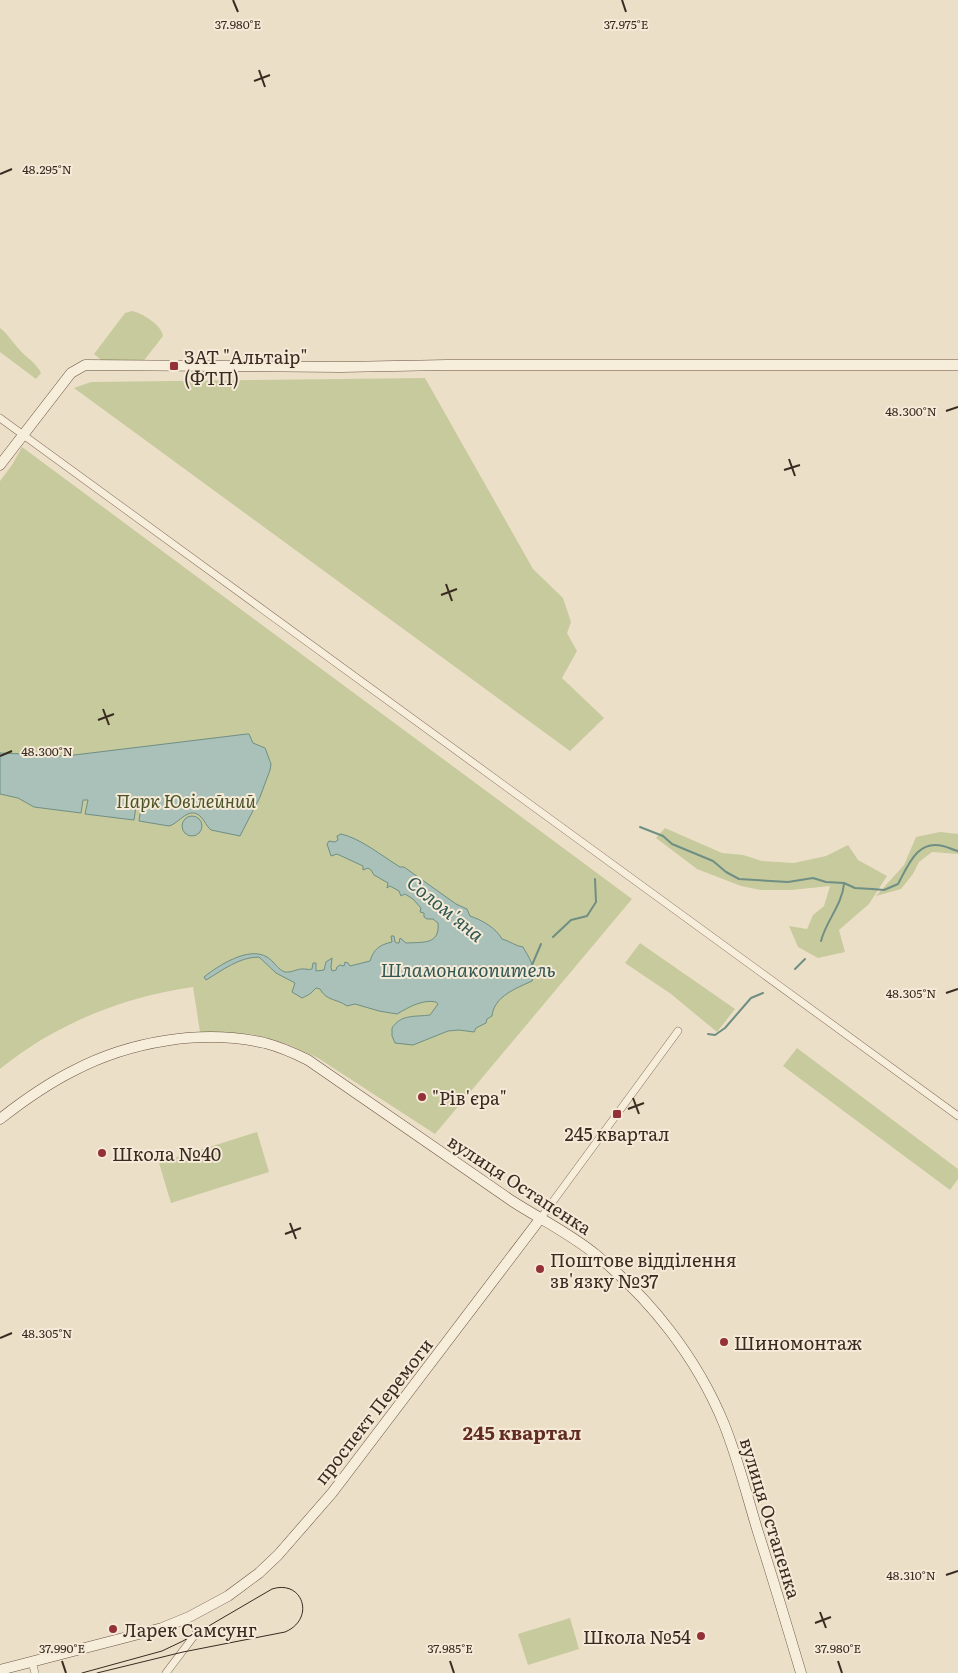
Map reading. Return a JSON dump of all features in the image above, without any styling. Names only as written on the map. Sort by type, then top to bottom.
[{"type":"street","points":[[0,465],[71,373],[85,365],[341,367],[461,365],[958,365]]},
{"type":"street","points":[[0,418],[958,1116]]},
{"type":"street","name":"проспект Перемоги","points":[[0,1670],[148,1632],[177,1622],[228,1596],[259,1573],[278,1555],[332,1493],[540,1219],[678,1031]]},
{"type":"street","name":"вулиця Остапенка","points":[[0,1119],[44,1087],[113,1054],[153,1044],[184,1039],[219,1037],[245,1039],[288,1050],[308,1060],[512,1201],[576,1239],[630,1285],[672,1333],[704,1383],[731,1441],[801,1673]]},
{"type":"street","points":[[166,1673],[197,1632]]},
{"type":"street","points":[[32,1662],[35,1673]]},
{"type":"green space","points":[[132,311],[151,320],[162,332],[163,336],[142,363],[106,364],[94,354],[125,313]]},
{"type":"green space","points":[[0,328],[39,369],[41,373],[36,379],[0,352]]},
{"type":"green space","points":[[425,378],[533,569],[563,598],[571,622],[567,633],[577,651],[562,678],[604,718],[570,751],[74,388],[91,382]]},
{"type":"green space","name":"Парк Ювілейний","points":[[22,447],[632,899],[435,1134],[318,1058],[287,1044],[251,1034],[200,1032],[193,987],[141,998],[91,1015],[44,1039],[0,1069],[0,481]]},
{"type":"green space","points":[[665,828],[722,853],[743,855],[762,861],[794,863],[826,856],[848,845],[858,860],[887,876],[869,904],[839,930],[845,952],[818,958],[798,947],[789,926],[807,929],[813,915],[824,906],[830,886],[791,890],[761,890],[741,886],[697,869],[656,838]]},
{"type":"green space","points":[[940,832],[958,834],[958,854],[932,852],[919,862],[913,874],[901,889],[876,896],[904,865],[916,837]]},
{"type":"green space","points":[[640,943],[735,1009],[717,1032],[671,994],[625,963]]},
{"type":"green space","points":[[797,1048],[958,1169],[958,1179],[950,1190],[783,1066]]},
{"type":"green space","points":[[257,1132],[269,1172],[171,1203],[159,1163]]},
{"type":"green space","points":[[570,1618],[579,1649],[528,1665],[518,1634]]},
{"type":"water","points":[[249,734],[253,743],[265,748],[271,764],[260,797],[240,836],[211,830],[201,817],[192,813],[169,826],[139,821],[141,807],[136,806],[134,820],[85,814],[88,800],[83,800],[81,813],[34,807],[18,798],[0,794],[0,753],[66,756]]},
{"type":"water","points":[[192,816],[199,819],[202,826],[199,833],[192,836],[185,833],[182,826],[185,819]]},
{"type":"water","name":"Шламонакопитель","points":[[341,834],[356,839],[400,867],[404,867],[456,904],[467,909],[470,916],[488,925],[502,939],[523,947],[533,967],[532,981],[513,990],[502,998],[497,1003],[492,1016],[487,1019],[486,1023],[476,1028],[474,1032],[448,1031],[413,1045],[395,1043],[392,1036],[392,1028],[404,1018],[430,1015],[438,1004],[436,1002],[431,1001],[411,1006],[397,1014],[355,1004],[347,1006],[325,996],[320,989],[316,988],[302,998],[292,992],[295,983],[276,973],[259,957],[238,962],[206,980],[204,977],[218,967],[243,955],[260,954],[267,957],[285,972],[312,969],[313,963],[316,963],[316,971],[324,970],[326,962],[332,958],[332,971],[336,970],[340,965],[344,966],[345,962],[350,966],[370,961],[373,953],[378,948],[392,942],[391,936],[394,936],[397,943],[399,943],[400,938],[406,943],[424,942],[433,939],[438,930],[438,923],[433,919],[424,917],[424,913],[420,912],[421,908],[413,899],[405,894],[401,896],[399,891],[390,886],[387,888],[388,883],[374,875],[368,868],[363,870],[363,866],[337,854],[331,856],[327,844],[329,841],[335,842],[338,840],[337,836]]},
{"type":"waterway","points":[[640,827],[663,836],[672,844],[713,861],[726,872],[739,879],[788,882],[813,878],[826,882],[844,883],[855,888],[884,890],[898,884],[914,856],[926,846],[943,846],[958,851]]},
{"type":"waterway","name":"Солом'яна","points":[[553,937],[571,920],[587,916],[596,902],[595,879]]},
{"type":"waterway","points":[[821,941],[843,892],[844,884]]},
{"type":"waterway","name":"Солом'яна","points":[[532,965],[541,944]]},
{"type":"waterway","points":[[795,969],[805,959]]},
{"type":"waterway","points":[[708,1034],[715,1035],[725,1028],[751,998],[763,993]]},
{"type":"tram line","points":[[82,1673],[162,1651],[183,1641],[272,1589],[283,1587],[291,1590],[298,1595],[302,1602],[303,1610],[300,1618],[295,1626],[285,1632],[183,1652],[97,1673]]},
{"type":"place","name":"ЗАТ \"Альтаір\" (ФТП)","points":[[174,366]]},
{"type":"place","name":"\"Рів'єра\"","points":[[422,1097]]},
{"type":"place","name":"245 квартал","points":[[617,1114]]},
{"type":"place","name":"Школа №40","points":[[102,1153]]},
{"type":"place","name":"Поштове відділення зв'язку №37","points":[[540,1269]]},
{"type":"place","name":"Шиномонтаж","points":[[724,1342]]},
{"type":"place","name":"Ларек Самсунг","points":[[113,1629]]},
{"type":"place","name":"Школа №54","points":[[701,1636]]},
{"type":"district","name":"245 квартал","points":[[522,1432]]}]
